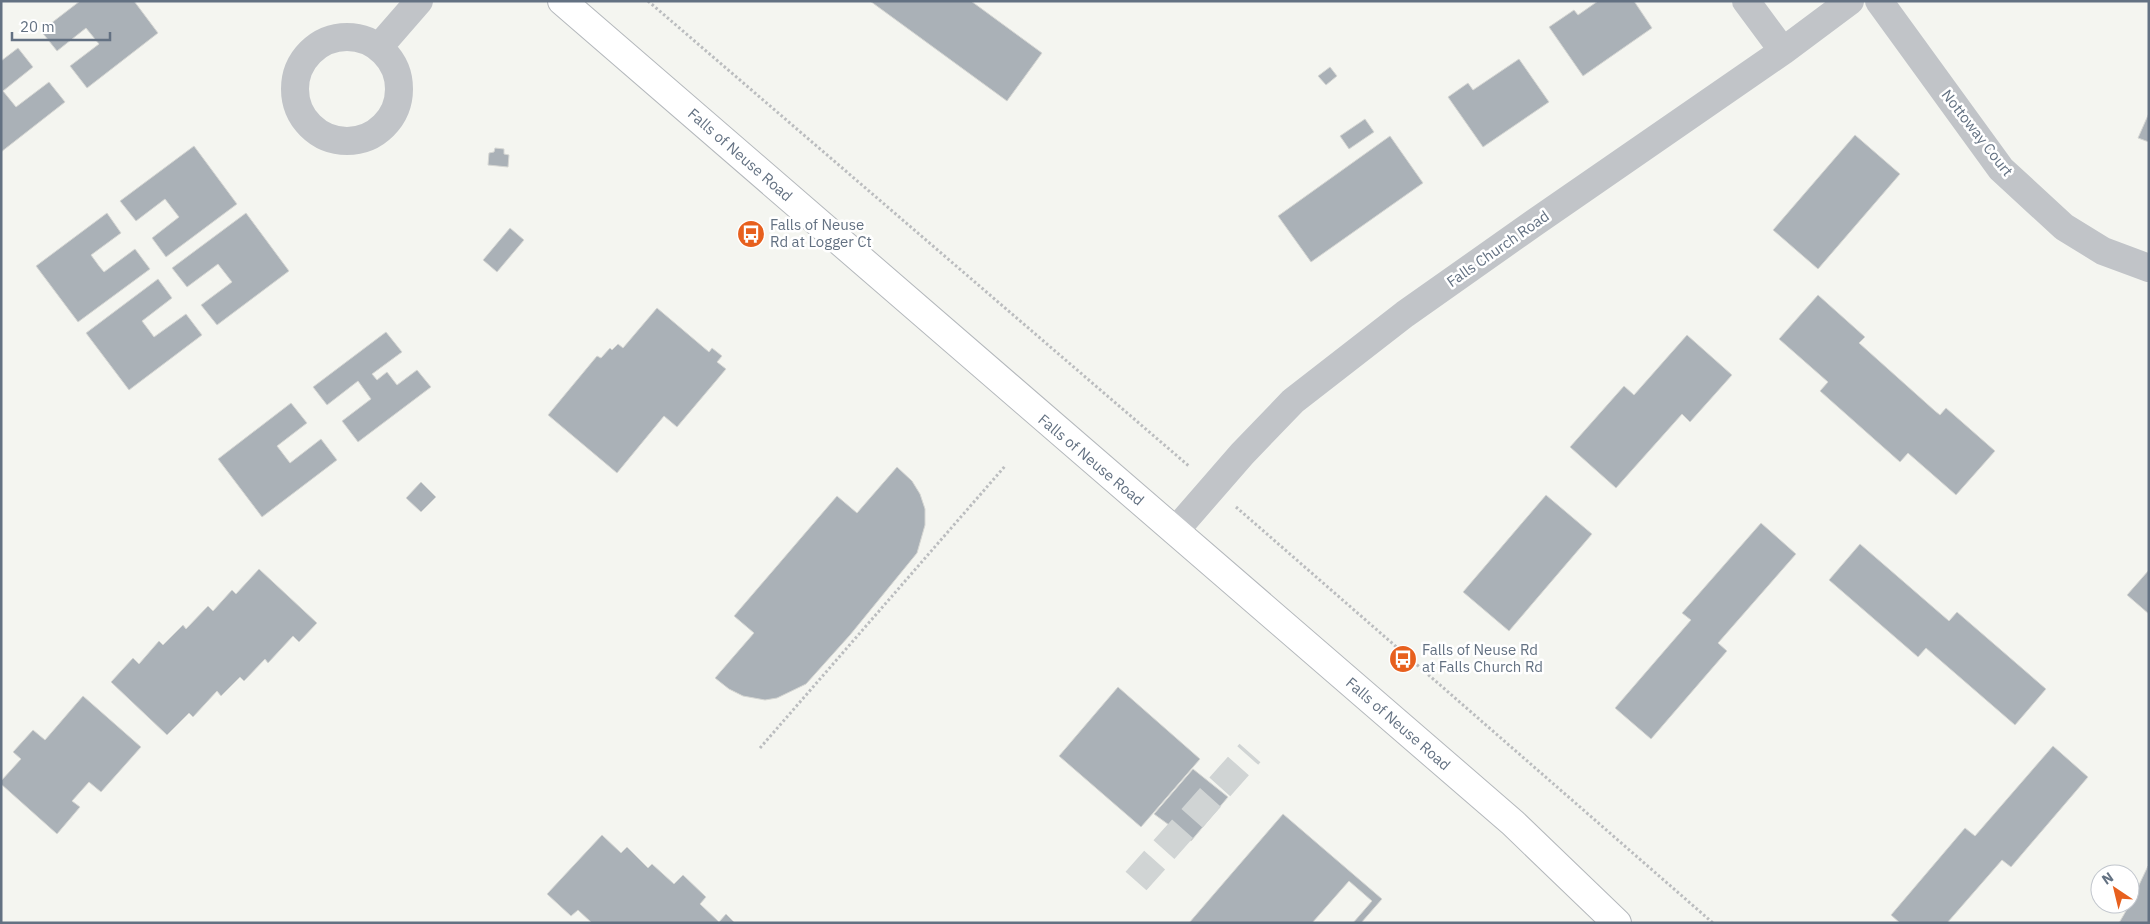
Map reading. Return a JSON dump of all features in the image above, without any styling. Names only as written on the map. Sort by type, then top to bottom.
[{"type":"main road","name":"Falls of Neuse Road","points":[[562,1],[1053,428],[1513,822],[1616,923]]},
{"type":"street","points":[[379,47],[419,1]]},
{"type":"street","points":[[1746,1],[1783,51]]},
{"type":"street","name":"Falls Church Road","points":[[1175,531],[1242,454],[1293,401],[1405,314],[1783,51],[1850,1]]},
{"type":"street","name":"Nottoway Court","points":[[1879,1],[2002,169],[2064,227],[2104,251],[2149,268]]},
{"type":"path","points":[[648,1],[1176,454]]},
{"type":"path","points":[[760,748],[1006,465]]},
{"type":"path","points":[[1248,517],[1713,923]]},
{"type":"building","points":[[80,1],[134,1],[158,33],[87,88],[70,66],[99,44],[86,28],[57,51],[41,31]]},
{"type":"building","points":[[870,1],[971,1],[1042,53],[1007,101]]},
{"type":"building","points":[[1598,1],[1634,1],[1652,28],[1583,76],[1549,27],[1574,10],[1578,15]]},
{"type":"building","points":[[18,48],[33,67],[3,91],[16,107],[49,82],[65,102],[1,152],[1,61]]},
{"type":"building","points":[[1519,59],[1549,102],[1483,147],[1448,97],[1468,83],[1473,90]]},
{"type":"building","points":[[1330,67],[1337,76],[1326,85],[1318,76]]},
{"type":"building","points":[[2149,113],[2149,142],[2138,138]]},
{"type":"building","points":[[1365,119],[1374,132],[1349,149],[1340,136]]},
{"type":"building","points":[[1855,135],[1900,174],[1818,269],[1773,230]]},
{"type":"building","points":[[1390,136],[1423,183],[1311,262],[1278,216]]},
{"type":"building","points":[[194,146],[237,204],[166,257],[152,238],[179,217],[165,199],[136,221],[120,201]]},
{"type":"building","points":[[495,148],[504,149],[504,154],[509,155],[508,167],[488,165],[489,153],[494,152]]},
{"type":"building","points":[[107,213],[121,233],[91,255],[99,266],[104,272],[135,249],[150,269],[78,322],[36,266]]},
{"type":"building","points":[[246,213],[289,271],[217,325],[201,305],[232,282],[218,264],[187,287],[172,268]]},
{"type":"building","points":[[510,228],[524,240],[497,272],[483,260]]},
{"type":"building","points":[[158,279],[172,298],[142,321],[154,337],[186,314],[202,335],[129,390],[86,333]]},
{"type":"building","points":[[1818,295],[1865,337],[1859,343],[1935,411],[1940,415],[1946,408],[1995,451],[1956,495],[1908,453],[1900,462],[1820,391],[1828,382],[1779,339]]},
{"type":"building","points":[[657,308],[709,352],[712,348],[722,356],[717,362],[726,369],[677,427],[664,416],[617,473],[548,415],[597,356],[601,358],[610,348],[612,350],[618,344],[623,348]]},
{"type":"building","points":[[386,332],[402,352],[372,374],[377,380],[387,372],[397,385],[417,370],[431,387],[358,442],[342,421],[371,399],[358,381],[327,405],[313,387]]},
{"type":"building","points":[[1687,335],[1732,375],[1690,422],[1682,414],[1616,488],[1570,447],[1624,386],[1634,395]]},
{"type":"building","points":[[291,403],[307,423],[277,446],[290,463],[321,439],[337,460],[262,517],[218,459]]},
{"type":"building","points":[[897,467],[912,481],[920,494],[925,509],[925,525],[917,553],[850,635],[806,684],[777,698],[765,700],[743,696],[729,689],[715,678],[754,633],[734,616],[837,496],[857,513]]},
{"type":"building","points":[[421,482],[436,497],[421,512],[406,498]]},
{"type":"building","points":[[1546,495],[1592,534],[1509,631],[1463,592]]},
{"type":"building","points":[[1761,523],[1796,554],[1718,643],[1727,651],[1651,739],[1615,708],[1691,620],[1682,613]]},
{"type":"building","points":[[1860,544],[1949,621],[1957,612],[2046,689],[2015,725],[1926,648],[1918,657],[1829,580]]},
{"type":"building","points":[[259,569],[317,623],[299,642],[293,636],[268,663],[265,659],[244,681],[240,677],[221,696],[217,691],[193,717],[189,713],[167,735],[111,682],[133,658],[139,664],[159,641],[163,645],[183,625],[186,629],[208,606],[213,611],[232,590],[236,594]]},
{"type":"building","points":[[2149,570],[2149,614],[2127,595]]},
{"type":"building","points":[[1118,687],[1200,759],[1141,827],[1059,756]]},
{"type":"building","points":[[83,696],[141,747],[101,792],[89,782],[72,801],[80,807],[57,834],[1,784],[1,781],[21,759],[13,752],[33,730],[45,740]]},
{"type":"building","points":[[2053,746],[2088,777],[2011,867],[2002,860],[1947,923],[1900,923],[1891,915],[1965,828],[1975,836]]},
{"type":"building","points":[[1193,769],[1228,797],[1191,841],[1154,814]]},
{"type":"building","points":[[1283,814],[1382,899],[1361,923],[1353,923],[1372,901],[1349,881],[1312,923],[1189,923]]},
{"type":"building","points":[[602,835],[621,853],[627,847],[648,868],[652,864],[674,884],[683,875],[706,897],[700,904],[719,922],[726,914],[735,923],[592,923],[578,910],[571,916],[547,894]]},
{"type":"building","points":[[2148,866],[2149,923],[2119,923],[2124,914],[2140,914],[2140,883]]},
{"type":"tunnel","points":[[1136,881],[1250,753]]},
{"type":"place","name":"Falls of Neuse Rd at Logger Ct","points":[[751,234]]},
{"type":"place","name":"Falls of Neuse Rd at Falls Church Rd","points":[[1403,659]]}]
